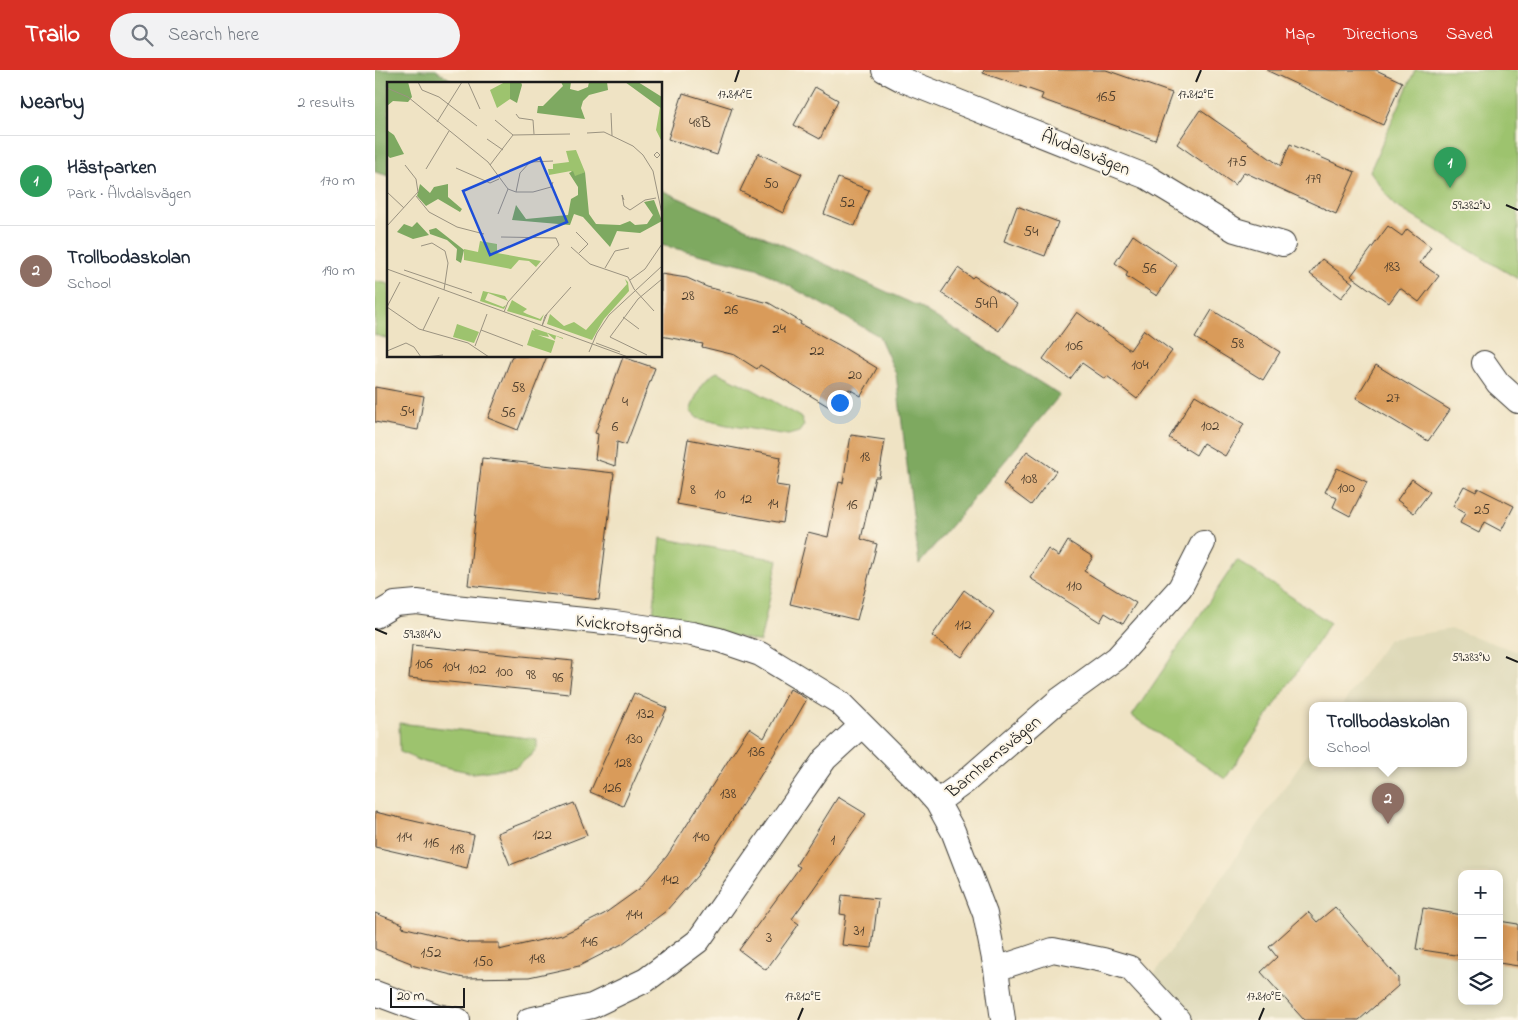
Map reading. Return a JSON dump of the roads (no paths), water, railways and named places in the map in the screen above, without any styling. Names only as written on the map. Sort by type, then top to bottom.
[{"type":"street","name":"Älvdalsvägen","points":[[884,70],[901,79],[1147,177],[1235,230],[1283,244]]},
{"type":"street","points":[[1484,363],[1498,383],[1518,401]]},
{"type":"street","name":"Barnhemsvägen","points":[[1003,1020],[996,969],[985,914],[953,831],[937,802],[972,776],[1059,700],[1117,658],[1179,588],[1203,543]]},
{"type":"street","name":"Kvickrotsgränd","points":[[375,616],[395,604],[417,602],[615,623],[692,634],[719,640],[760,654],[839,702],[937,802]]},
{"type":"street","points":[[529,1020],[592,1006],[646,980],[698,942],[825,759],[862,725]]},
{"type":"street","points":[[996,969],[1053,950],[1103,960],[1130,968],[1178,1020]]},
{"type":"street","points":[[375,993],[437,1016],[458,1020]]},
{"type":"place","name":"Hästparken","points":[[1450,188]]},
{"type":"place","name":"Trollbodaskolan","points":[[1388,824]]}]
